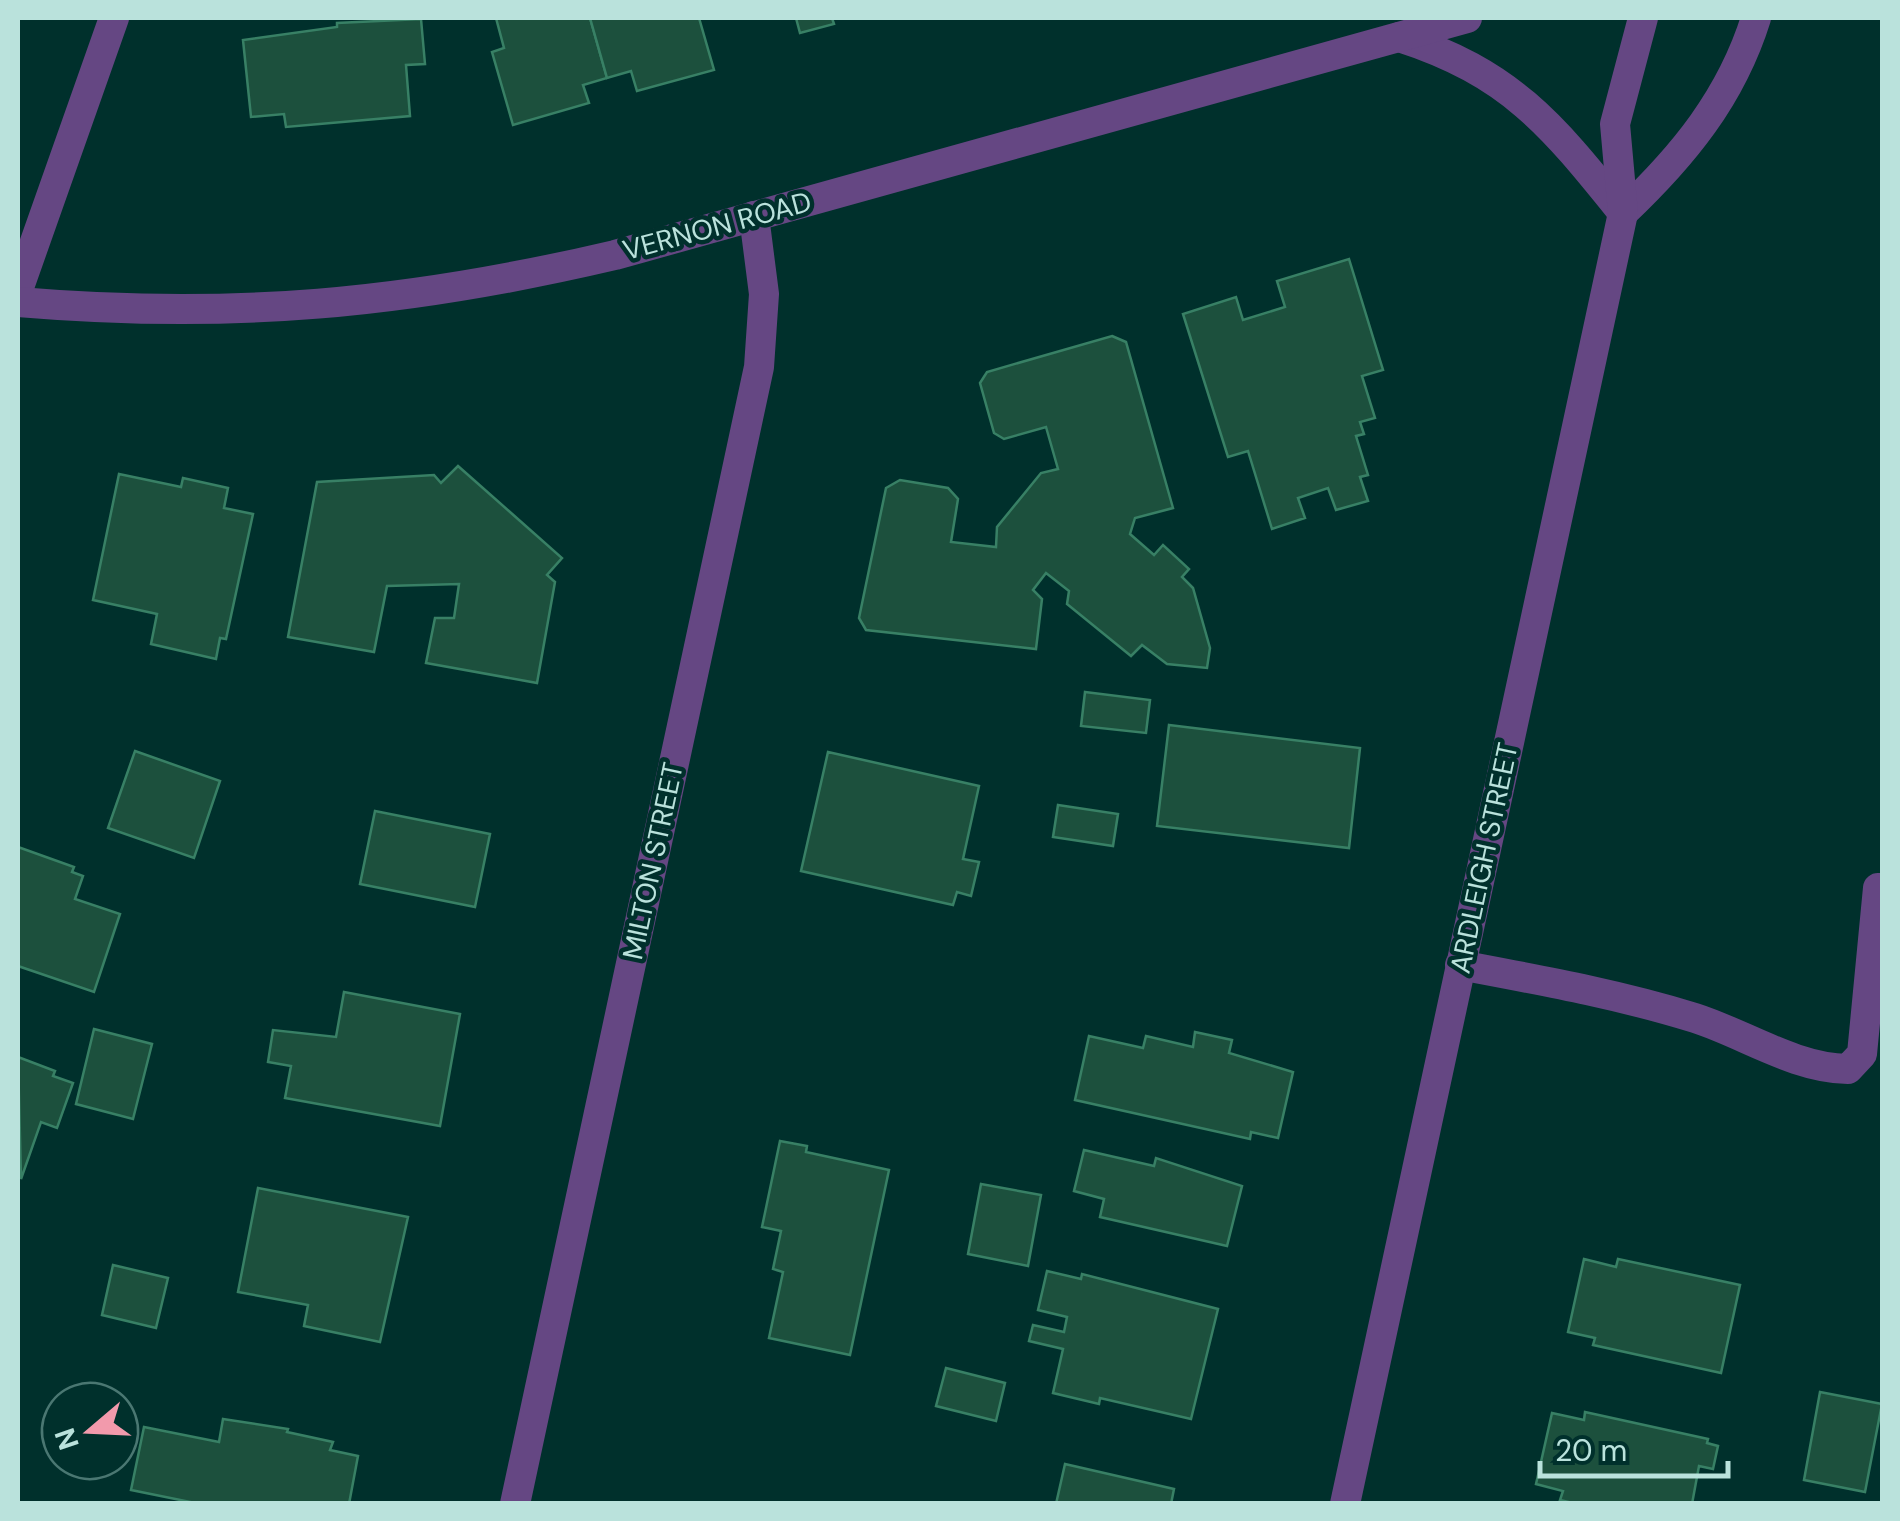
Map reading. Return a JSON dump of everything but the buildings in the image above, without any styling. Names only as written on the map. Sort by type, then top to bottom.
[{"type":"street","points":[[18,290],[114,18]]},
{"type":"street","name":"VERNON ROAD","points":[[18,302],[194,311],[408,297],[514,278],[754,216],[1467,18]]},
{"type":"street","name":"ARDLEIGH STREET","points":[[1345,1504],[1624,213],[1615,124],[1643,18]]},
{"type":"street","points":[[1399,37],[1474,65],[1511,90],[1560,135],[1624,213],[1680,159],[1732,80],[1756,18]]},
{"type":"street","name":"MILTON STREET","points":[[514,1504],[759,367],[764,294],[754,216]]},
{"type":"street","points":[[1460,965],[1629,998],[1724,1028],[1786,1055],[1827,1068],[1848,1069],[1862,1054],[1878,888]]}]
